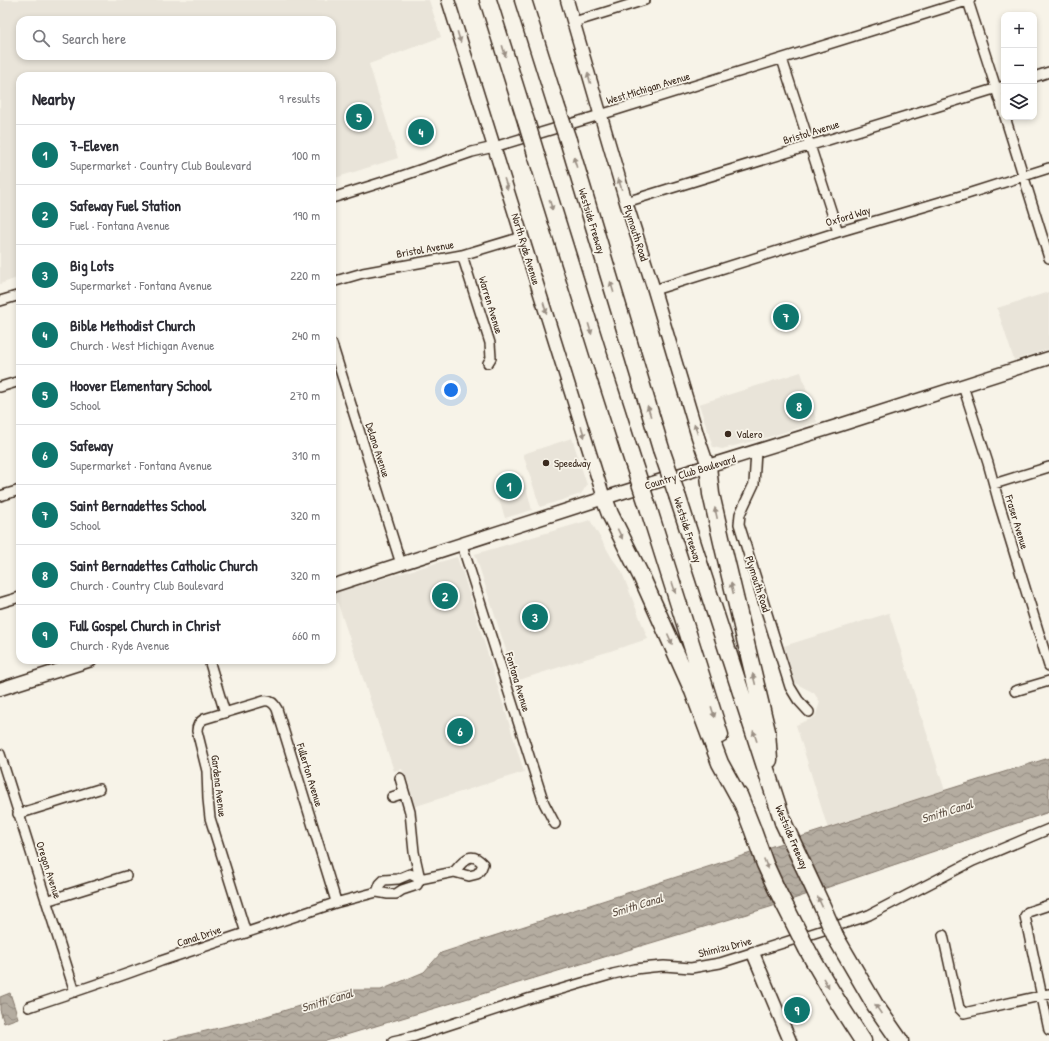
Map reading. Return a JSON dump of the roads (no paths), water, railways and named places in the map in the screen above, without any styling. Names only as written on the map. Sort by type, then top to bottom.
[{"type":"highway","points":[[488,0],[598,353],[743,806],[771,876],[807,948],[827,986],[863,1041]]},
{"type":"highway","name":"Westside Freeway","points":[[523,0],[568,140],[661,449],[783,822],[836,938],[875,1005],[900,1041]]},
{"type":"highway","points":[[708,466],[722,544],[767,731],[772,786]]},
{"type":"highway","points":[[604,498],[610,514],[642,578],[693,691],[720,763],[743,806]]},
{"type":"street","name":"North Ryde Avenue","points":[[448,0],[604,498]]},
{"type":"street","name":"Plymouth Road","points":[[567,0],[626,202],[708,466]]},
{"type":"street","points":[[574,22],[645,0]]},
{"type":"street","name":"West Michigan Avenue","points":[[336,197],[472,152],[600,116],[969,0]]},
{"type":"street","points":[[969,0],[1000,87]]},
{"type":"street","points":[[782,59],[838,232]]},
{"type":"street","points":[[1037,76],[1049,72]]},
{"type":"street","name":"Bristol Avenue","points":[[626,202],[1000,87]]},
{"type":"street","points":[[1006,120],[1049,258]]},
{"type":"street","name":"Oxford Way","points":[[654,290],[1049,168]]},
{"type":"street","name":"Bristol Avenue","points":[[336,281],[363,273],[462,254],[522,237]]},
{"type":"street","name":"Warren Avenue","points":[[462,254],[490,343],[491,358],[488,363]]},
{"type":"street","points":[[0,301],[16,296]]},
{"type":"street","name":"Delano Avenue","points":[[336,357],[401,564]]},
{"type":"street","name":"Country Club Boulevard","points":[[336,585],[604,498],[1049,358]]},
{"type":"street","points":[[0,387],[16,382]]},
{"type":"street","name":"Fraser Avenue","points":[[963,386],[988,463],[998,503],[1049,666]]},
{"type":"street","name":"Plymouth Road","points":[[756,451],[754,484],[740,514],[739,524],[790,687],[798,700],[810,712]]},
{"type":"street","points":[[994,484],[1049,467]]},
{"type":"street","points":[[0,496],[16,491]]},
{"type":"street","name":"Fontana Avenue","points":[[462,545],[544,803],[555,824]]},
{"type":"street","points":[[0,603],[16,598]]},
{"type":"street","points":[[0,689],[78,664]]},
{"type":"street","points":[[210,664],[226,713]]},
{"type":"street","points":[[1015,691],[1049,681]]},
{"type":"street","name":"Fullerton Avenue","points":[[226,713],[268,700],[275,706],[333,890],[335,903]]},
{"type":"street","name":"Gardena Avenue","points":[[226,713],[202,720],[197,726],[197,731],[207,771],[210,818],[246,933]]},
{"type":"street","name":"Oregon Avenue","points":[[0,754],[74,992]]},
{"type":"street","points":[[400,778],[410,812],[414,852],[420,879]]},
{"type":"street","points":[[18,814],[98,789]]},
{"type":"street","points":[[392,797],[404,793]]},
{"type":"street","name":"Shimizu Drive","points":[[393,1041],[409,1039],[531,998],[636,969],[664,966],[691,968],[720,963],[753,953],[869,915],[973,861],[1049,829]]},
{"type":"street","name":"Canal Drive","points":[[377,892],[380,884],[384,880],[398,879],[410,874],[420,879],[454,872]]},
{"type":"street","points":[[46,901],[126,876]]},
{"type":"street","points":[[398,879],[402,890]]},
{"type":"street","name":"Canal Drive","points":[[29,1007],[131,972],[161,960],[335,903],[377,892],[396,894],[402,890],[417,885],[420,879]]},
{"type":"street","points":[[1049,905],[1028,912],[1025,916],[1045,994],[1049,1030]]},
{"type":"street","points":[[943,935],[959,1008],[964,1012],[1045,994]]},
{"type":"street","points":[[753,953],[790,1041]]},
{"type":"water","name":"Smith Canal","points":[[1049,758],[1049,812],[770,907],[326,1041],[163,1041],[257,1019],[351,990],[381,990],[424,972],[441,953]]},
{"type":"water","points":[[10,993],[18,1018],[4,1023],[0,1010],[0,997]]},
{"type":"place","name":"Hoover Elementary School","points":[[359,117]]},
{"type":"place","name":"Bible Methodist Church","points":[[421,132]]},
{"type":"place","name":"Saint Bernadettes School","points":[[786,317]]},
{"type":"place","name":"Saint Bernadettes Catholic Church","points":[[799,406]]},
{"type":"place","name":"Valero","points":[[728,434]]},
{"type":"place","name":"Speedway","points":[[546,463]]},
{"type":"place","name":"7-Eleven","points":[[509,486]]},
{"type":"place","name":"Safeway Fuel Station","points":[[445,596]]},
{"type":"place","name":"Big Lots","points":[[535,617]]},
{"type":"place","name":"Safeway","points":[[460,731]]},
{"type":"place","name":"Full Gospel Church in Christ","points":[[797,1010]]}]
